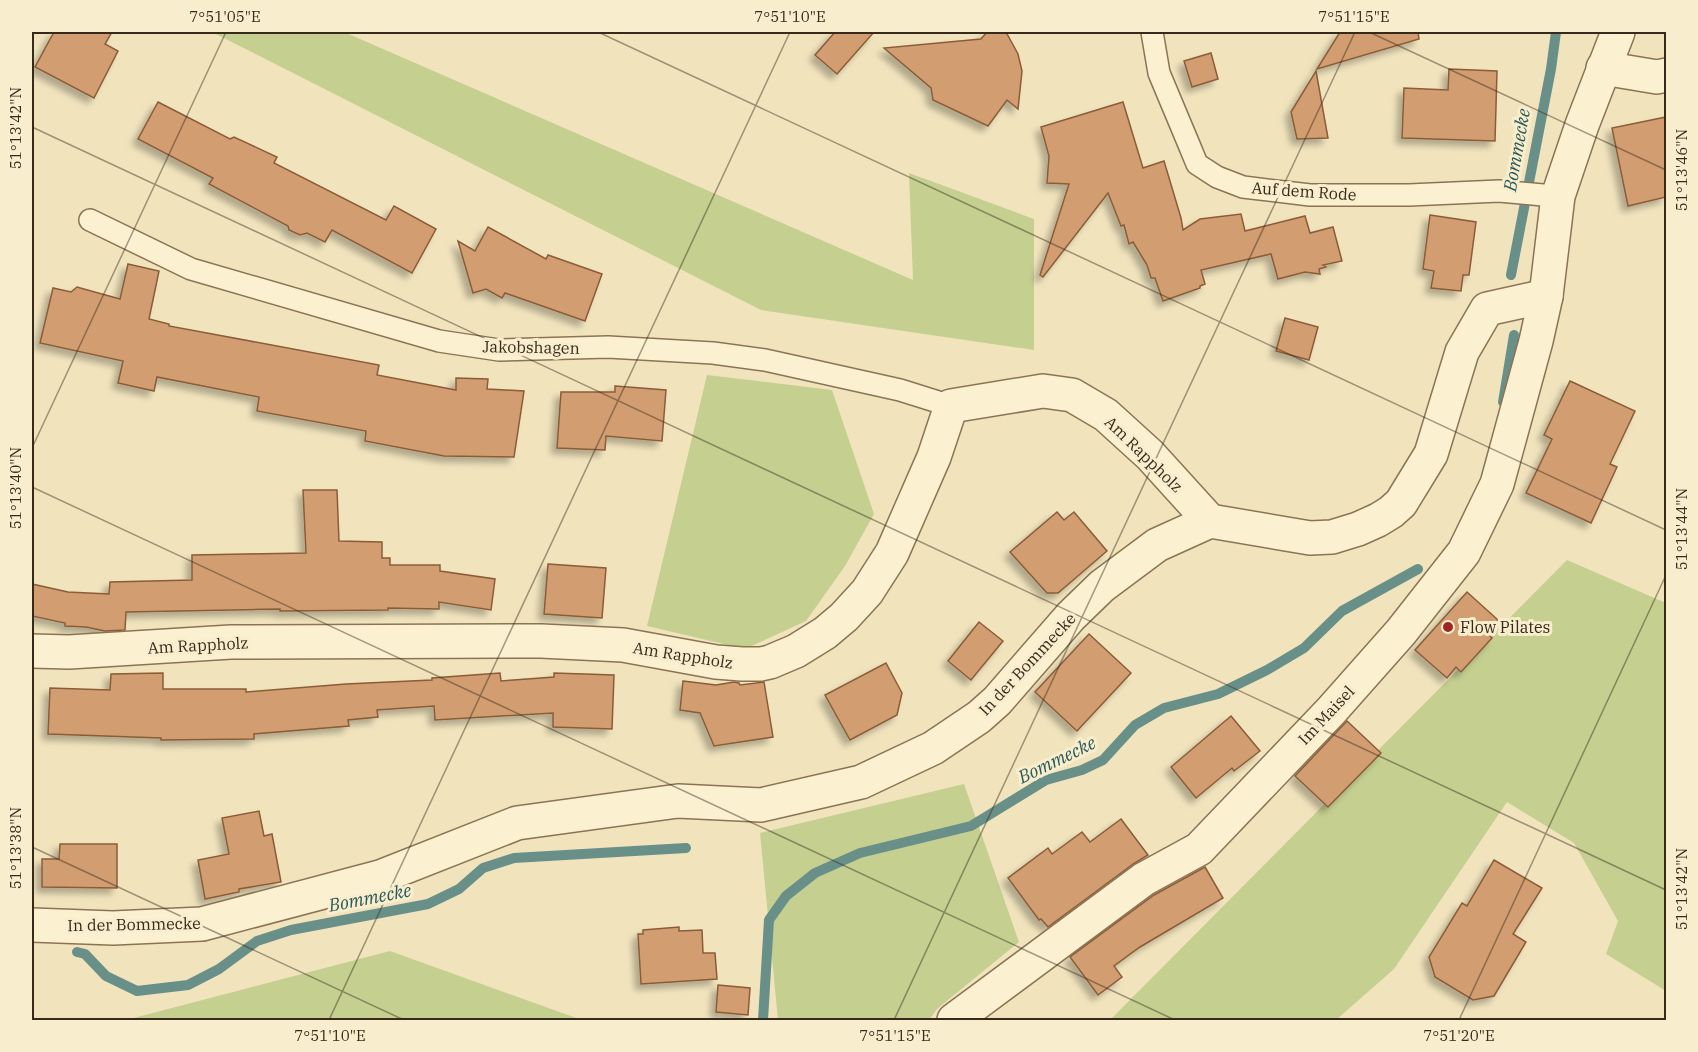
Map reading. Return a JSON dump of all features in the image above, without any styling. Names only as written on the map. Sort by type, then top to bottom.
[{"type":"street","points":[[1210,521],[1310,538],[1332,537],[1359,529],[1378,520],[1401,503],[1431,454],[1462,352],[1487,309],[1544,297],[1550,196],[1618,32]]},
{"type":"street","points":[[1603,68],[1657,76],[1666,75]]},
{"type":"street","name":"Im Maisel","points":[[954,1020],[1144,879],[1199,849],[1331,711],[1401,632],[1464,552],[1497,484],[1536,341],[1544,297]]},
{"type":"street","name":"Am Rappholz","points":[[32,651],[69,652],[231,642],[540,641],[623,645],[716,662],[761,664],[770,662],[796,651],[825,633],[844,617],[867,591],[892,553],[934,457],[951,406],[1043,391],[1071,395],[1098,410],[1115,423],[1149,455],[1210,521]]},
{"type":"street","name":"In der Bommecke","points":[[32,925],[113,928],[202,924],[380,877],[517,823],[678,801],[761,805],[861,782],[933,748],[979,717],[997,701],[1071,616],[1102,586],[1157,545],[1210,521]]},
{"type":"lane","name":"Auf dem Rode","points":[[1152,32],[1159,73],[1197,164],[1217,177],[1243,187],[1310,195],[1409,195],[1498,191],[1550,196]]},
{"type":"lane","name":"Jakobshagen","points":[[90,220],[190,269],[439,341],[500,350],[608,347],[713,353],[765,360],[900,390],[951,406]]},
{"type":"green space","points":[[212,32],[344,32],[913,280],[909,173],[1034,219],[1034,350],[761,310]]},
{"type":"green space","points":[[707,375],[832,390],[874,514],[845,566],[806,621],[745,649],[647,626]]},
{"type":"green space","points":[[1567,560],[1666,603],[1666,991],[1606,954],[1618,921],[1574,843],[1507,802],[1394,969],[1336,1020],[1110,1020]]},
{"type":"green space","points":[[964,784],[1019,942],[937,1009],[929,1020],[778,1020],[760,833]]},
{"type":"green space","points":[[390,951],[582,1020],[126,1020]]},
{"type":"building","points":[[54,32],[112,32],[105,44],[118,51],[94,98],[35,67]]},
{"type":"building","points":[[835,32],[874,32],[837,74],[815,55]]},
{"type":"building","points":[[987,32],[1006,32],[1018,54],[1022,71],[1018,109],[1007,100],[988,126],[933,100],[931,88],[884,48],[981,39]]},
{"type":"building","points":[[1340,32],[1418,32],[1419,39],[1317,69]]},
{"type":"building","points":[[1211,53],[1218,79],[1192,87],[1184,61]]},
{"type":"building","points":[[1449,69],[1497,71],[1495,141],[1402,138],[1404,88],[1448,90]]},
{"type":"building","points":[[1316,71],[1328,138],[1297,139],[1291,112]]},
{"type":"building","points":[[158,102],[230,139],[234,137],[277,157],[274,163],[386,220],[394,206],[436,229],[412,273],[332,230],[325,242],[307,233],[300,235],[289,230],[288,226],[209,184],[213,178],[138,139]]},
{"type":"building","points":[[1123,102],[1143,168],[1164,161],[1183,230],[1200,219],[1241,214],[1245,231],[1305,216],[1310,233],[1333,227],[1342,261],[1323,265],[1326,267],[1319,269],[1320,274],[1305,272],[1278,279],[1271,254],[1201,270],[1205,284],[1200,288],[1163,301],[1155,278],[1151,278],[1147,265],[1133,242],[1129,244],[1124,225],[1121,226],[1108,193],[1043,277],[1040,275],[1069,184],[1047,183],[1049,156],[1041,127]]},
{"type":"building","points":[[1666,117],[1666,197],[1628,206],[1612,128]]},
{"type":"building","points":[[1430,215],[1476,222],[1469,275],[1463,275],[1461,291],[1431,288],[1434,271],[1423,269]]},
{"type":"building","points":[[488,227],[546,259],[548,255],[602,274],[585,321],[505,293],[502,298],[486,289],[473,293],[458,241],[475,251]]},
{"type":"building","points":[[128,264],[159,271],[149,319],[169,324],[169,326],[379,365],[377,375],[456,390],[456,378],[488,379],[487,389],[524,391],[514,457],[444,456],[365,441],[366,431],[257,411],[259,397],[157,377],[154,391],[118,383],[123,361],[40,343],[53,288],[71,292],[77,287],[120,299]]},
{"type":"building","points":[[1285,318],[1318,327],[1309,360],[1276,351]]},
{"type":"building","points":[[1570,381],[1635,411],[1610,464],[1617,467],[1591,523],[1526,493],[1552,439],[1544,435]]},
{"type":"building","points":[[615,386],[666,390],[662,441],[606,436],[605,450],[557,448],[561,392],[615,392]]},
{"type":"building","points":[[303,490],[337,490],[339,541],[382,542],[382,558],[390,558],[390,565],[440,565],[440,571],[495,579],[491,610],[439,602],[439,609],[126,612],[125,630],[105,631],[65,626],[65,623],[32,616],[32,584],[68,592],[109,594],[110,582],[192,580],[192,555],[306,553]]},
{"type":"building","points":[[1057,512],[1064,520],[1074,512],[1107,551],[1058,593],[1047,593],[1010,552]]},
{"type":"building","points":[[548,564],[606,568],[602,618],[544,614]]},
{"type":"building","points":[[1467,592],[1498,620],[1487,633],[1492,638],[1461,672],[1456,667],[1447,678],[1415,650]]},
{"type":"building","points":[[979,622],[1003,641],[971,680],[948,661]]},
{"type":"building","points":[[1089,634],[1131,673],[1077,731],[1035,692]]},
{"type":"building","points":[[886,663],[902,693],[897,715],[850,740],[825,695]]},
{"type":"building","points":[[163,673],[163,689],[246,689],[246,692],[432,680],[432,678],[500,673],[501,681],[554,677],[554,673],[614,675],[612,729],[553,727],[553,713],[435,720],[434,706],[377,710],[378,717],[348,720],[349,726],[254,734],[254,739],[161,740],[161,738],[48,734],[50,688],[110,690],[111,674]]},
{"type":"building","points":[[683,681],[716,685],[734,682],[740,685],[764,682],[773,737],[714,746],[700,713],[680,710]]},
{"type":"building","points":[[1231,716],[1260,751],[1234,771],[1232,768],[1196,798],[1171,767]]},
{"type":"building","points":[[1347,721],[1381,753],[1328,807],[1295,776]]},
{"type":"building","points":[[259,811],[264,836],[272,834],[281,882],[239,889],[239,892],[205,899],[198,860],[229,854],[222,818]]},
{"type":"building","points":[[1121,819],[1148,855],[1048,927],[1041,919],[1039,920],[1008,878],[1048,848],[1052,854],[1082,832],[1090,842]]},
{"type":"building","points":[[60,844],[117,844],[117,888],[42,887],[42,859],[59,859]]},
{"type":"building","points":[[1494,860],[1542,888],[1513,934],[1526,942],[1494,996],[1473,1000],[1435,977],[1429,957],[1462,903],[1467,906]]},
{"type":"building","points":[[1205,867],[1223,898],[1140,947],[1114,966],[1122,977],[1098,995],[1070,957],[1154,895]]},
{"type":"building","points":[[679,927],[679,931],[702,930],[703,953],[715,953],[717,979],[641,984],[638,934],[643,934],[643,930]]},
{"type":"building","points":[[718,985],[750,988],[748,1015],[716,1012]]},
{"type":"waterway","name":"Bommecke","points":[[1511,275],[1551,69],[1556,32]]},
{"type":"waterway","name":"Bommecke","points":[[1503,402],[1514,335]]},
{"type":"waterway","name":"Bommecke","points":[[763,1020],[769,920],[786,896],[815,873],[860,853],[971,826],[1046,780],[1082,770],[1103,760],[1135,725],[1164,708],[1218,694],[1267,670],[1304,648],[1342,611],[1418,569]]},
{"type":"waterway","name":"Bommecke","points":[[77,952],[85,954],[106,976],[137,991],[188,985],[219,969],[257,941],[291,930],[428,904],[459,889],[483,868],[514,858],[686,848]]},
{"type":"place","name":"Flow Pilates","points":[[1448,627]]}]
